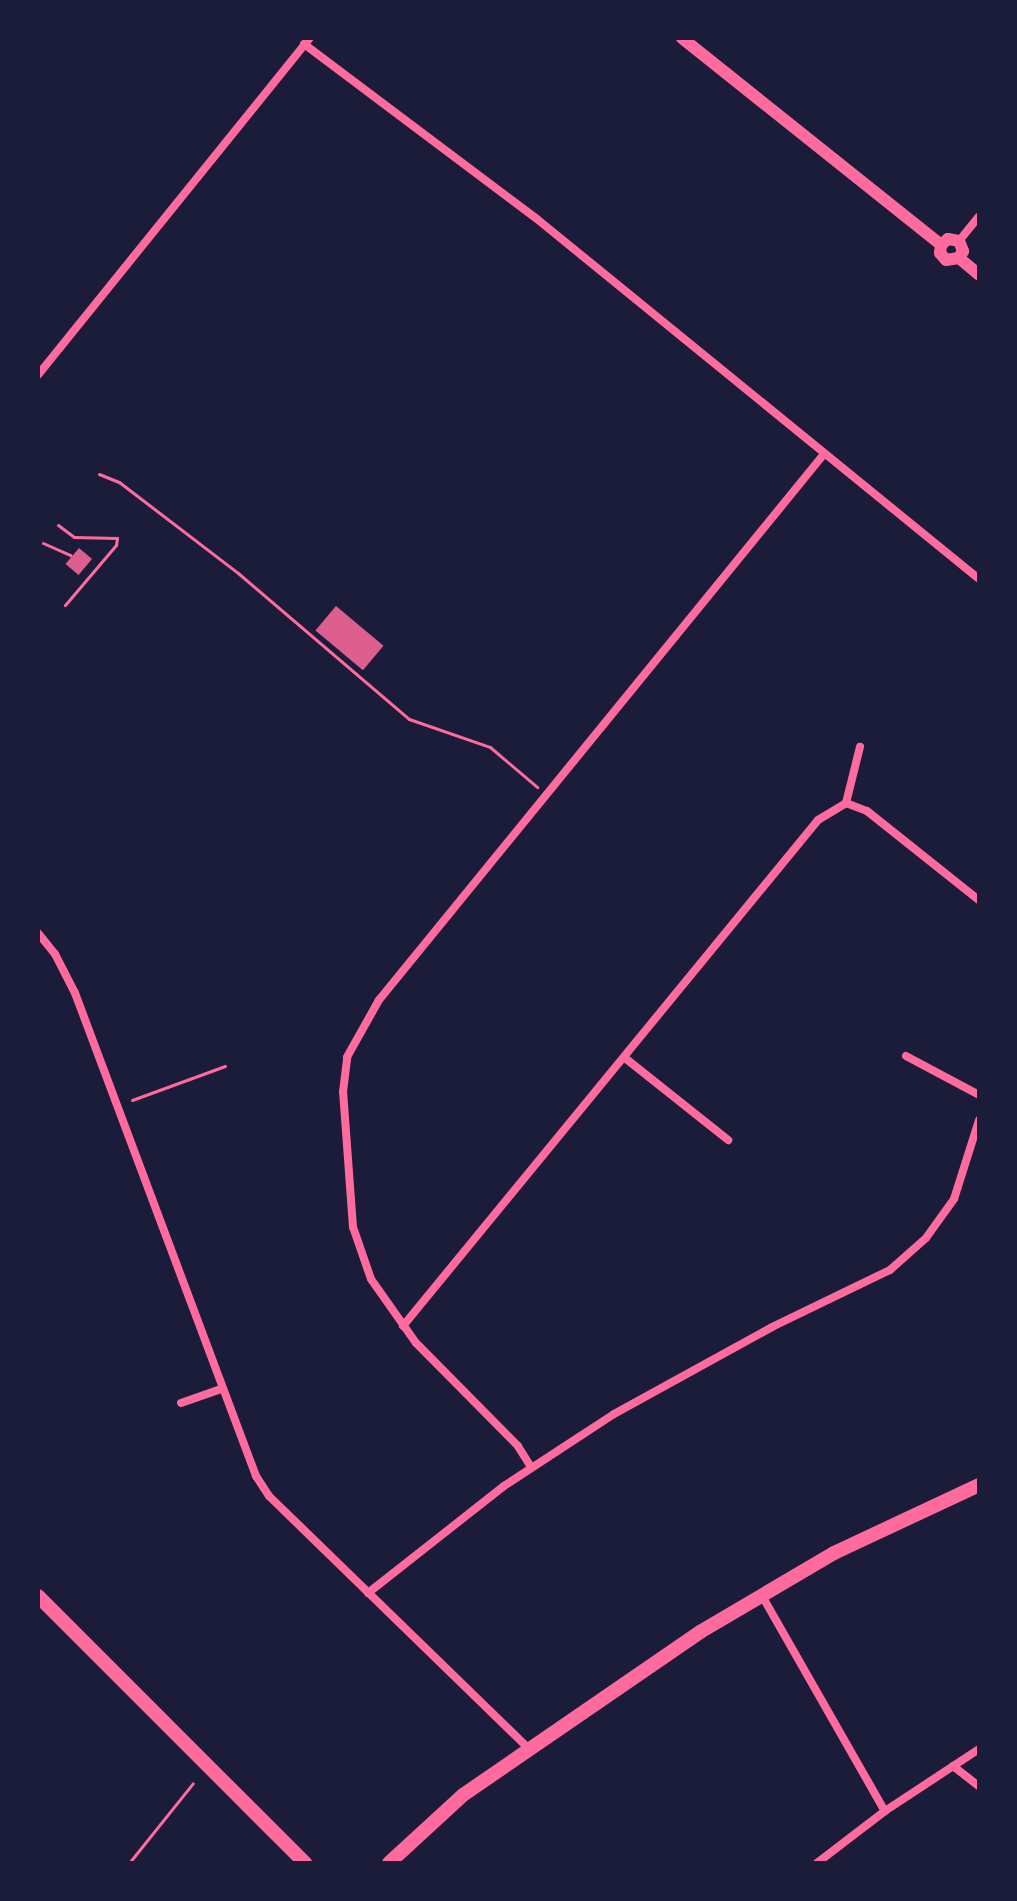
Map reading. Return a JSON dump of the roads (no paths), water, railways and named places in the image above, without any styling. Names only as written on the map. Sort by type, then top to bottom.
[{"type":"main road","points":[[389,1863],[441,1813],[638,1672],[761,1594],[834,1553],[979,1485]]},
{"type":"main road","points":[[38,1596],[305,1863]]},
{"type":"street","points":[[682,38],[941,245]]},
{"type":"street","points":[[38,375],[307,41],[537,219],[979,579]]},
{"type":"street","points":[[959,241],[979,216]]},
{"type":"street","points":[[959,241],[948,239],[941,245],[940,253],[946,260],[959,258],[979,275]]},
{"type":"street","points":[[959,241],[963,251],[959,258]]},
{"type":"street","points":[[531,1467],[518,1446],[403,1326],[371,1279],[353,1227],[343,1092],[347,1057],[379,1000],[824,454]]},
{"type":"street","points":[[403,1326],[818,820],[846,803],[860,747]]},
{"type":"street","points":[[846,803],[867,811],[979,900]]},
{"type":"street","points":[[38,933],[55,954],[75,993],[241,1443],[269,1496],[528,1748]]},
{"type":"street","points":[[906,1056],[979,1095]]},
{"type":"street","points":[[625,1058],[728,1140]]},
{"type":"street","points":[[368,1593],[430,1541],[531,1467],[688,1372],[890,1270],[926,1238],[954,1199],[979,1120]]},
{"type":"street","points":[[181,1403],[221,1389]]},
{"type":"street","points":[[761,1594],[885,1811]]},
{"type":"street","points":[[817,1863],[885,1811],[979,1749]]},
{"type":"street","points":[[953,1766],[979,1786]]}]
